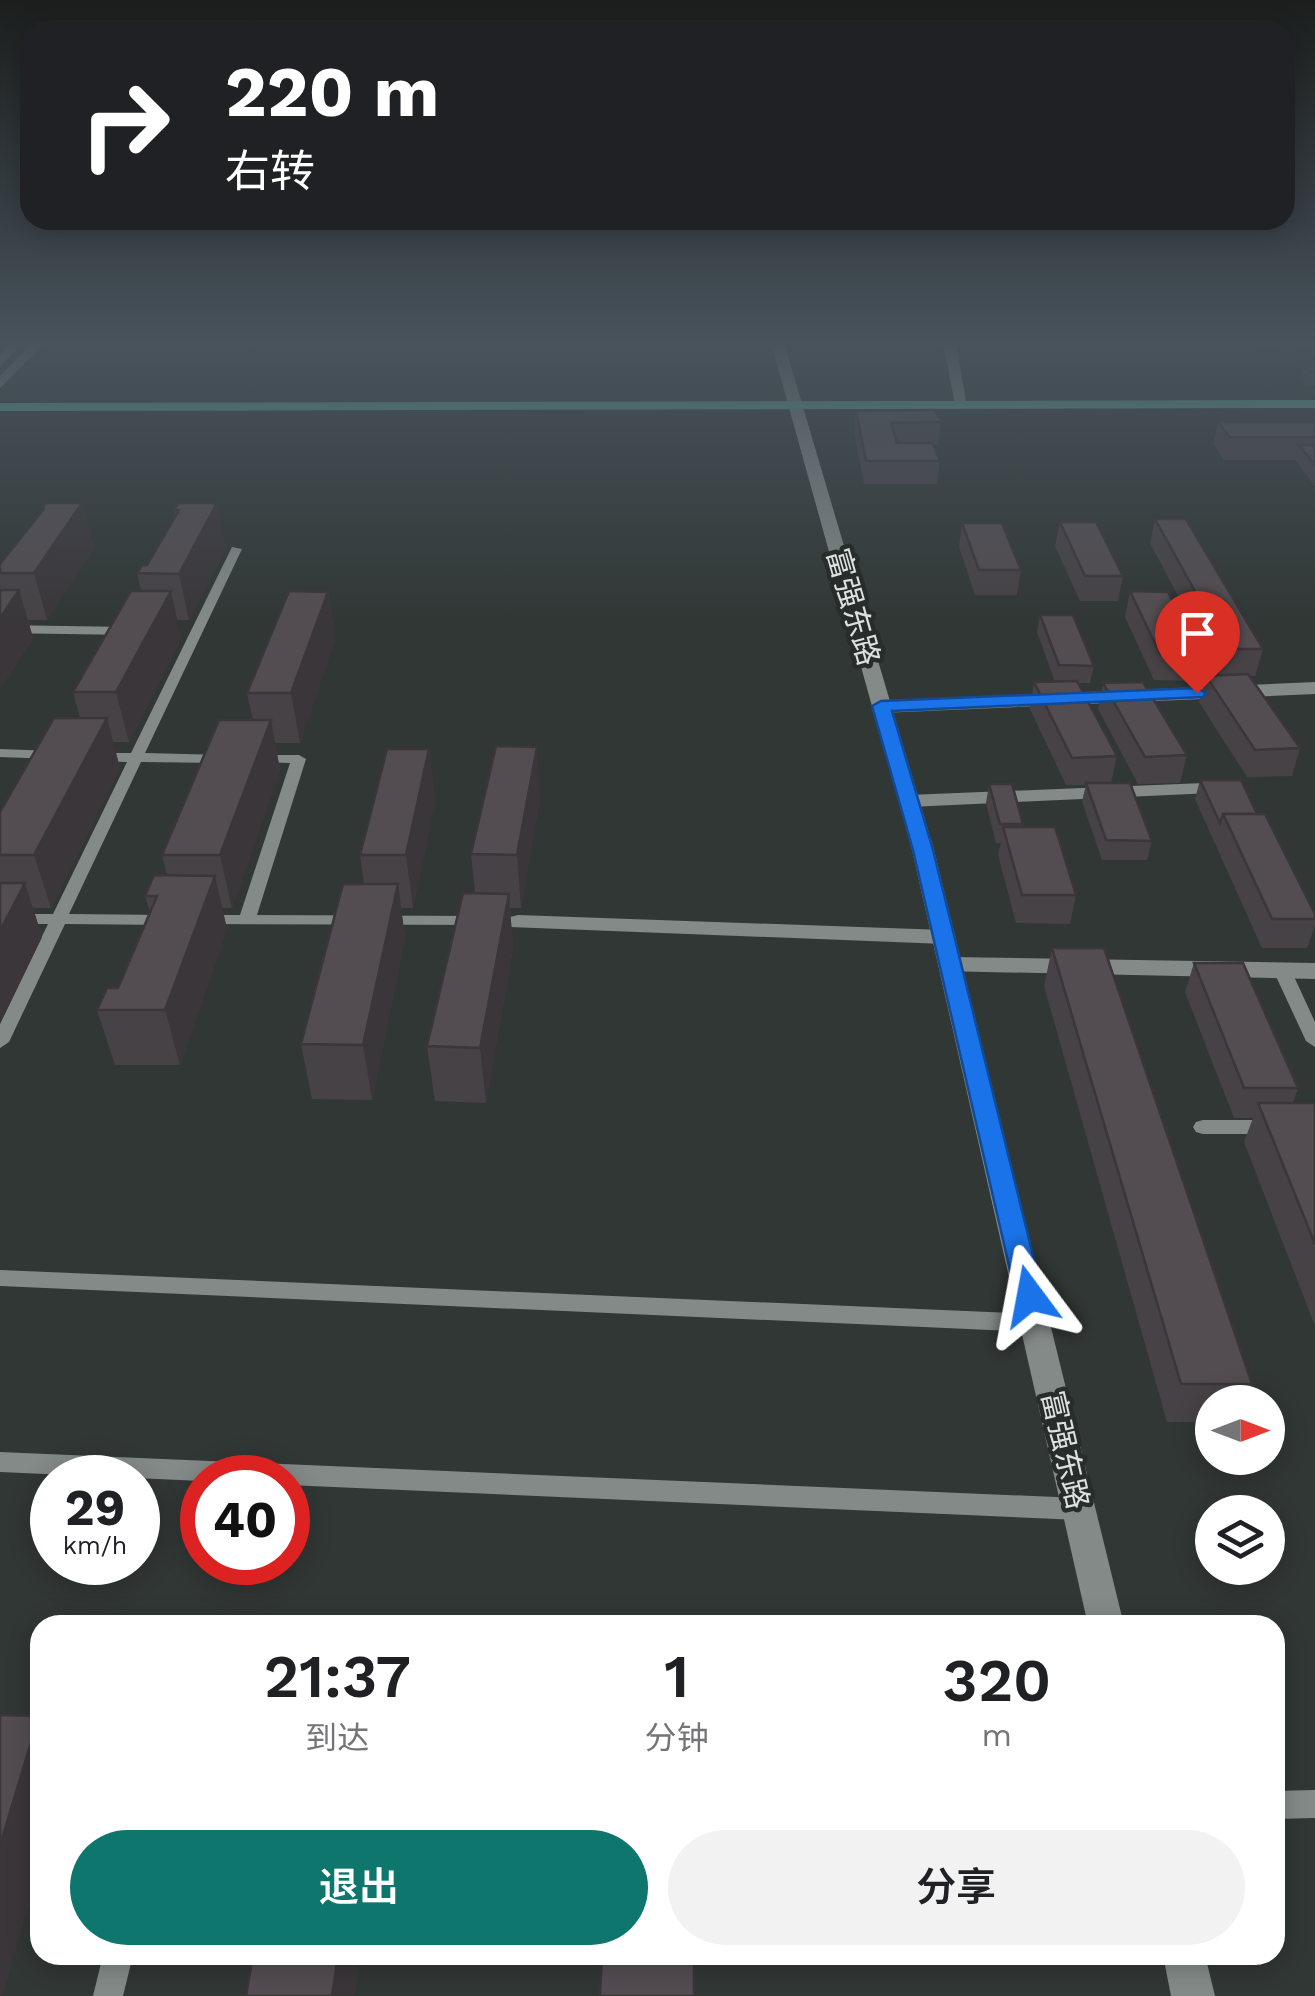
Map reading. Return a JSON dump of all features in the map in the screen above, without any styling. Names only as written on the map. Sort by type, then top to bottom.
[{"type":"street","name":"富强东路","points":[[804,436],[944,937],[1104,1615]]},
{"type":"street","points":[[881,706],[1315,688]]},
{"type":"street","points":[[909,802],[1233,787]]},
{"type":"street","points":[[518,922],[944,937]]},
{"type":"street","points":[[950,965],[1315,971]]},
{"type":"street","points":[[1186,1965],[1193,1996]]},
{"type":"lane","points":[[0,1042],[236,549]]},
{"type":"lane","points":[[0,630],[136,631]]},
{"type":"lane","points":[[176,632],[196,632]]},
{"type":"lane","points":[[0,753],[136,759],[300,759],[247,920]]},
{"type":"lane","points":[[0,919],[518,922]]},
{"type":"lane","points":[[1282,970],[1315,1041]]},
{"type":"lane","points":[[1203,1127],[1315,1127]]},
{"type":"lane","points":[[0,1278],[1036,1324]]},
{"type":"lane","points":[[0,1462],[1079,1509]]},
{"type":"lane","points":[[1285,1804],[1315,1804]]},
{"type":"lane","points":[[108,1996],[116,1965]]},
{"type":"building","points":[[861,436],[895,436],[897,443],[933,443],[940,461],[866,461]]},
{"type":"building","points":[[1229,436],[1315,436],[1315,437]]},
{"type":"building","points":[[1299,445],[1315,445],[1315,465]]},
{"type":"building","points":[[45,503],[82,503],[34,573],[0,573],[0,564]]},
{"type":"building","points":[[178,503],[217,503],[179,574],[137,573],[142,565],[147,565],[179,510],[174,510]]},
{"type":"building","points":[[1155,519],[1186,519],[1263,649],[1227,649]]},
{"type":"building","points":[[1060,522],[1096,522],[1123,576],[1085,576]]},
{"type":"building","points":[[962,523],[1002,523],[1021,570],[979,570]]},
{"type":"building","points":[[0,590],[19,590],[0,618]]},
{"type":"building","points":[[131,591],[171,591],[116,692],[73,692]]},
{"type":"building","points":[[289,591],[328,592],[291,693],[247,693]]},
{"type":"building","points":[[1130,591],[1168,592],[1200,654],[1160,654]]},
{"type":"building","points":[[1040,615],[1073,615],[1094,666],[1059,665]]},
{"type":"building","points":[[1248,674],[1300,748],[1255,750],[1206,676]]},
{"type":"building","points":[[1077,681],[1117,756],[1072,758],[1034,682]]},
{"type":"building","points":[[1143,682],[1187,755],[1145,757],[1103,683]]},
{"type":"building","points":[[54,718],[107,718],[34,855],[0,855],[0,812]]},
{"type":"building","points":[[219,720],[271,720],[220,855],[162,855]]},
{"type":"building","points":[[496,746],[537,747],[517,855],[471,854]]},
{"type":"building","points":[[387,749],[429,749],[406,855],[360,855]]},
{"type":"building","points":[[1200,780],[1241,780],[1257,814],[1223,814],[1220,823]]},
{"type":"building","points":[[1086,783],[1130,783],[1152,841],[1106,840]]},
{"type":"building","points":[[989,784],[1012,784],[1023,824],[1000,824]]},
{"type":"building","points":[[1223,814],[1265,814],[1315,919],[1272,919]]},
{"type":"building","points":[[1003,827],[1055,827],[1076,895],[1022,895]]},
{"type":"building","points":[[154,875],[215,876],[165,1010],[97,1010],[107,988],[118,988],[157,896],[145,896]]},
{"type":"building","points":[[0,883],[25,883],[0,931]]},
{"type":"building","points":[[343,884],[398,884],[363,1045],[301,1044]]},
{"type":"building","points":[[463,893],[509,894],[480,1048],[427,1046]]},
{"type":"building","points":[[1052,948],[1104,948],[1252,1384],[1181,1384]]},
{"type":"building","points":[[1194,963],[1243,963],[1298,1088],[1244,1088]]},
{"type":"building","points":[[1258,1103],[1315,1103],[1315,1244]]},
{"type":"building","points":[[0,1715],[30,1716],[30,1746],[0,1845]]},
{"type":"building","points":[[251,1965],[337,1965],[332,1996],[246,1996]]},
{"type":"building","points":[[602,1965],[694,1965],[694,1996],[600,1996]]},
{"type":"route","points":[[1030,1296],[923,850],[881,706],[1197,693]]}]
